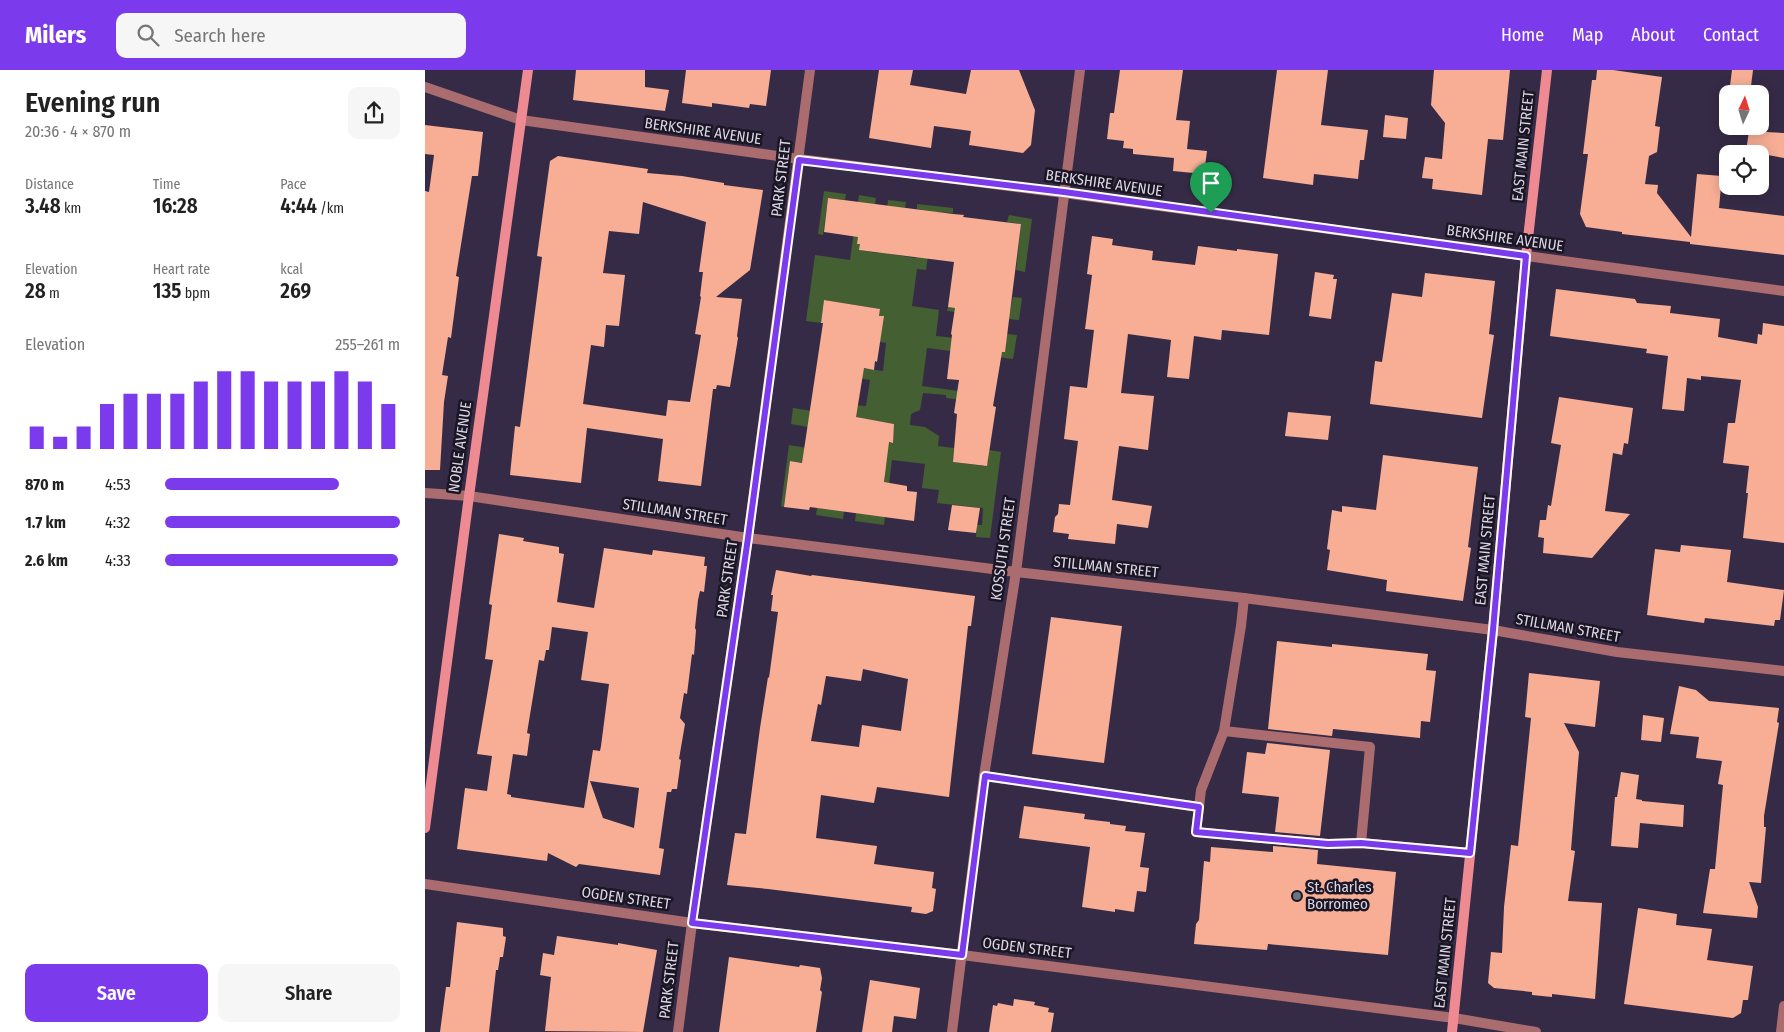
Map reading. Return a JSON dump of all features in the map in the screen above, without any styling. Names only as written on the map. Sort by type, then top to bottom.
[{"type":"main road","name":"NOBLE AVENUE","points":[[425,828],[528,70]]},
{"type":"main road","name":"EAST MAIN STREET","points":[[1452,1032],[1493,630],[1526,256],[1547,70]]},
{"type":"street","name":"PARK STREET","points":[[678,1032],[748,538],[810,70]]},
{"type":"street","name":"KOSSUTH STREET","points":[[952,1032],[985,776],[1016,572],[1080,70]]},
{"type":"street","name":"BERKSHIRE AVENUE","points":[[425,87],[521,120],[799,160],[1064,192],[1784,291]]},
{"type":"street","name":"STILLMAN STREET","points":[[425,493],[469,496],[748,538],[1493,630],[1617,652],[1784,671]]},
{"type":"street","points":[[1244,598],[1224,731],[1201,790],[1196,832],[1328,844],[1361,843],[1470,853]]},
{"type":"street","points":[[1224,731],[1371,747],[1361,843]]},
{"type":"street","points":[[985,776],[1199,807]]},
{"type":"street","name":"OGDEN STREET","points":[[425,884],[692,923],[962,955],[1454,1018],[1536,1032]]},
{"type":"street","points":[[1781,1032],[1784,1006]]},
{"type":"green space","points":[[824,191],[846,194],[845,200],[828,198],[823,235],[818,234]]},
{"type":"green space","points":[[859,195],[876,198],[875,206],[858,244],[860,244],[860,250],[878,253],[879,246],[883,246],[888,200],[906,202],[905,208],[897,207],[891,254],[916,258],[922,210],[917,209],[917,204],[953,208],[953,213],[934,212],[926,270],[917,269],[912,306],[939,310],[936,336],[955,338],[955,345],[1004,352],[1007,334],[1017,335],[1013,359],[927,348],[922,386],[981,394],[979,402],[946,398],[946,395],[923,393],[920,410],[911,414],[910,425],[925,427],[939,436],[938,446],[954,448],[953,462],[984,466],[984,463],[988,463],[989,450],[1001,452],[990,538],[976,537],[977,525],[982,525],[983,508],[937,503],[939,490],[922,488],[925,464],[892,460],[884,525],[855,521],[856,513],[879,515],[885,476],[808,427],[791,424],[793,408],[838,415],[852,405],[866,406],[870,380],[840,375],[842,365],[883,371],[886,343],[854,338],[883,316],[879,316],[880,309],[824,300],[821,323],[806,321],[815,255],[850,260]],"holes":[[[864,419],[894,424],[892,443],[861,439]]]},
{"type":"green space","points":[[1009,215],[1032,219],[1025,272],[1016,270],[1021,224],[1007,222]]},
{"type":"green space","points":[[1013,297],[1022,298],[1019,320],[947,311],[948,307],[989,312],[990,308],[1010,311]]},
{"type":"green space","points":[[789,445],[825,451],[844,511],[843,519],[816,515],[820,465],[790,461],[784,507],[781,506]]},
{"type":"building","points":[[576,70],[645,70],[645,87],[669,90],[665,111],[573,100]]},
{"type":"building","points":[[686,70],[771,70],[766,106],[750,104],[749,108],[712,103],[712,107],[682,103]]},
{"type":"building","points":[[879,70],[913,70],[910,85],[966,94],[971,70],[1019,70],[1035,110],[1031,145],[1023,153],[969,145],[971,131],[934,126],[931,148],[869,138]]},
{"type":"building","points":[[1120,70],[1183,70],[1176,120],[1190,121],[1187,149],[1207,151],[1204,174],[1173,171],[1174,158],[1133,154],[1133,149],[1123,148],[1124,141],[1107,139],[1110,113],[1114,113]]},
{"type":"building","points":[[1277,70],[1328,70],[1321,125],[1368,130],[1364,160],[1360,160],[1358,179],[1314,174],[1313,185],[1263,178]]},
{"type":"building","points":[[1434,70],[1510,70],[1503,140],[1488,139],[1482,195],[1432,189],[1433,179],[1422,178],[1425,157],[1442,159],[1445,123],[1431,105]]},
{"type":"building","points":[[1597,70],[1613,70],[1662,77],[1655,126],[1660,127],[1657,152],[1649,156],[1645,184],[1658,185],[1657,193],[1691,237],[1697,174],[1719,176],[1719,208],[1784,216],[1784,255],[1690,244],[1690,242],[1622,234],[1622,232],[1586,227],[1580,214],[1588,154],[1583,154],[1592,80],[1596,80]]},
{"type":"building","points":[[1732,70],[1753,70],[1751,85],[1730,85]]},
{"type":"building","points":[[1385,115],[1408,118],[1406,139],[1383,137]]},
{"type":"building","points":[[425,125],[483,132],[478,176],[472,176],[456,276],[459,277],[451,338],[448,337],[442,375],[448,376],[444,402],[440,470],[425,470],[425,191],[429,192],[434,155],[425,154]]},
{"type":"building","points":[[1769,132],[1784,133],[1784,158],[1769,155],[1769,145],[1747,145],[1748,135],[1769,135]]},
{"type":"building","points":[[558,156],[648,169],[647,173],[682,176],[724,183],[724,185],[763,190],[750,270],[716,297],[742,299],[730,387],[717,385],[716,389],[713,389],[701,486],[658,481],[663,439],[587,428],[581,483],[510,475],[515,426],[520,427],[542,257],[537,256],[550,161]],"holes":[[[643,202],[706,222],[699,272],[703,272],[701,297],[695,334],[701,335],[690,402],[668,400],[666,416],[583,404],[591,345],[604,347],[606,325],[619,326],[625,275],[603,273],[609,231],[639,234]]]},
{"type":"building","points":[[828,198],[1021,224],[1005,352],[1002,352],[993,406],[996,407],[987,466],[953,462],[957,414],[954,413],[959,380],[947,379],[955,308],[948,307],[954,262],[859,250],[860,244],[857,244],[858,237],[824,232]]},
{"type":"building","points":[[1092,236],[1113,239],[1112,245],[1153,251],[1152,260],[1195,265],[1198,246],[1278,254],[1269,335],[1222,330],[1221,340],[1194,336],[1189,379],[1167,377],[1171,340],[1128,334],[1121,393],[1154,396],[1148,450],[1119,446],[1112,500],[1152,506],[1148,528],[1117,524],[1115,544],[1068,539],[1069,534],[1053,532],[1059,504],[1070,505],[1078,441],[1064,439],[1070,386],[1087,388],[1094,330],[1085,329],[1092,275],[1087,274]]},
{"type":"building","points":[[1315,272],[1334,275],[1333,279],[1337,279],[1331,319],[1309,316]]},
{"type":"building","points":[[1425,273],[1495,281],[1489,334],[1494,335],[1482,418],[1370,404],[1375,361],[1382,362],[1392,293],[1422,297]]},
{"type":"building","points":[[1556,289],[1635,299],[1637,303],[1671,306],[1670,313],[1720,319],[1718,337],[1757,344],[1758,334],[1762,335],[1763,323],[1784,326],[1784,543],[1743,538],[1749,466],[1723,463],[1728,423],[1735,423],[1741,380],[1701,376],[1701,380],[1687,378],[1684,411],[1662,409],[1668,356],[1646,353],[1647,349],[1550,336]]},
{"type":"building","points":[[824,300],[880,309],[879,316],[884,316],[877,362],[875,361],[874,370],[864,368],[856,417],[894,424],[893,443],[889,442],[884,482],[907,486],[907,491],[917,492],[914,521],[810,507],[809,510],[784,507],[790,461],[802,463],[823,323],[821,323]]},
{"type":"building","points":[[1559,397],[1633,408],[1628,444],[1624,443],[1622,455],[1613,453],[1605,511],[1630,514],[1592,558],[1543,553],[1544,538],[1538,537],[1540,520],[1546,520],[1548,505],[1551,506],[1561,445],[1551,443]]},
{"type":"building","points":[[1288,412],[1331,416],[1328,440],[1285,436]]},
{"type":"building","points":[[1383,455],[1478,467],[1468,547],[1471,548],[1463,601],[1386,591],[1387,580],[1327,570],[1330,550],[1327,549],[1332,510],[1342,512],[1342,506],[1376,510]]},
{"type":"building","points":[[952,505],[980,508],[976,533],[948,530]]},
{"type":"building","points":[[499,534],[524,538],[523,541],[559,547],[559,553],[564,554],[557,602],[594,608],[604,548],[652,555],[653,550],[705,557],[704,566],[707,566],[704,592],[700,591],[698,600],[694,655],[692,654],[687,694],[684,693],[680,718],[685,724],[679,759],[681,760],[677,789],[667,792],[659,848],[664,849],[660,875],[579,864],[576,867],[548,853],[547,861],[457,849],[465,788],[487,791],[492,756],[477,754],[493,660],[485,659],[492,605],[489,604]],"holes":[[[552,627],[588,632],[581,680],[609,684],[600,751],[593,750],[584,808],[511,797],[511,795],[507,794],[513,754],[527,756],[530,734],[527,733],[539,660],[544,661],[546,650],[549,650]],[[590,781],[639,788],[634,828],[603,818]]]},
{"type":"building","points":[[1681,545],[1731,550],[1727,582],[1784,590],[1780,620],[1775,620],[1774,626],[1705,618],[1704,623],[1647,615],[1655,549],[1680,552]]},
{"type":"building","points":[[776,570],[975,596],[971,626],[968,626],[949,797],[877,787],[874,803],[821,795],[816,838],[877,846],[874,864],[934,872],[932,888],[936,889],[933,911],[926,914],[911,912],[912,907],[727,885],[735,833],[746,834],[778,612],[771,611],[773,595],[771,595]],"holes":[[[863,669],[908,679],[901,731],[862,725],[859,747],[811,741],[818,704],[821,705],[826,676],[861,681]]]},
{"type":"building","points":[[1051,617],[1122,626],[1104,763],[1032,754]]},
{"type":"building","points":[[1277,641],[1332,647],[1332,644],[1428,654],[1426,670],[1436,671],[1430,722],[1421,721],[1420,738],[1333,729],[1332,736],[1268,729]]},
{"type":"building","points":[[1529,673],[1600,681],[1595,727],[1564,723],[1579,752],[1571,850],[1575,851],[1568,901],[1602,903],[1595,999],[1552,994],[1552,997],[1532,995],[1532,992],[1494,988],[1488,983],[1491,952],[1502,953],[1504,907],[1511,845],[1518,846],[1531,718],[1525,717]]},
{"type":"building","points":[[1679,686],[1696,690],[1709,701],[1779,708],[1777,722],[1779,723],[1764,816],[1764,827],[1766,827],[1761,883],[1749,882],[1758,907],[1757,918],[1703,913],[1710,869],[1715,869],[1723,785],[1718,784],[1722,761],[1696,758],[1699,737],[1670,734]]},
{"type":"building","points":[[1643,715],[1664,718],[1661,742],[1641,740]]},
{"type":"building","points":[[1267,743],[1330,750],[1320,836],[1275,832],[1279,797],[1242,793],[1247,752],[1265,754]]},
{"type":"building","points":[[1621,772],[1639,775],[1636,799],[1684,805],[1683,827],[1640,823],[1638,848],[1611,846],[1615,797],[1617,797]]},
{"type":"building","points":[[1024,806],[1085,814],[1084,819],[1110,822],[1110,824],[1126,826],[1125,831],[1145,833],[1140,867],[1149,868],[1146,892],[1137,891],[1134,912],[1115,909],[1115,912],[1082,907],[1090,847],[1019,838]]},
{"type":"building","name":"St. Charles Borromeo","points":[[1273,846],[1318,850],[1317,864],[1396,872],[1388,955],[1268,944],[1267,950],[1194,944],[1196,924],[1199,920],[1204,861],[1210,862],[1211,847],[1273,852]]},
{"type":"building","points":[[1638,908],[1677,914],[1676,925],[1712,929],[1707,960],[1753,966],[1748,1000],[1743,1000],[1741,1013],[1733,1018],[1624,1004]]},
{"type":"building","points":[[457,922],[503,928],[503,936],[506,937],[503,957],[500,957],[498,970],[496,970],[489,1032],[440,1032],[446,987],[450,987]]},
{"type":"building","points":[[557,936],[618,945],[618,943],[657,950],[643,1032],[545,1031],[551,977],[540,975],[543,953],[554,955]]},
{"type":"building","points":[[729,957],[799,967],[800,965],[820,968],[822,978],[820,990],[822,992],[816,1032],[719,1032]]},
{"type":"building","points":[[870,980],[920,988],[916,1019],[894,1016],[892,1032],[862,1032]]},
{"type":"building","points":[[1014,999],[1035,1002],[1034,1005],[1049,1008],[1048,1012],[1054,1013],[1051,1032],[989,1032],[993,1005],[997,1006],[998,1003],[1013,1006]]},
{"type":"place","name":"St. Charles Borromeo","points":[[1297,896]]},
{"type":"route","points":[[799,160],[1064,192],[1211,213],[1526,256],[1493,630],[1470,853],[1361,843],[1328,844],[1196,832],[1199,807],[985,776],[962,955],[692,923],[748,538],[799,160]]}]
